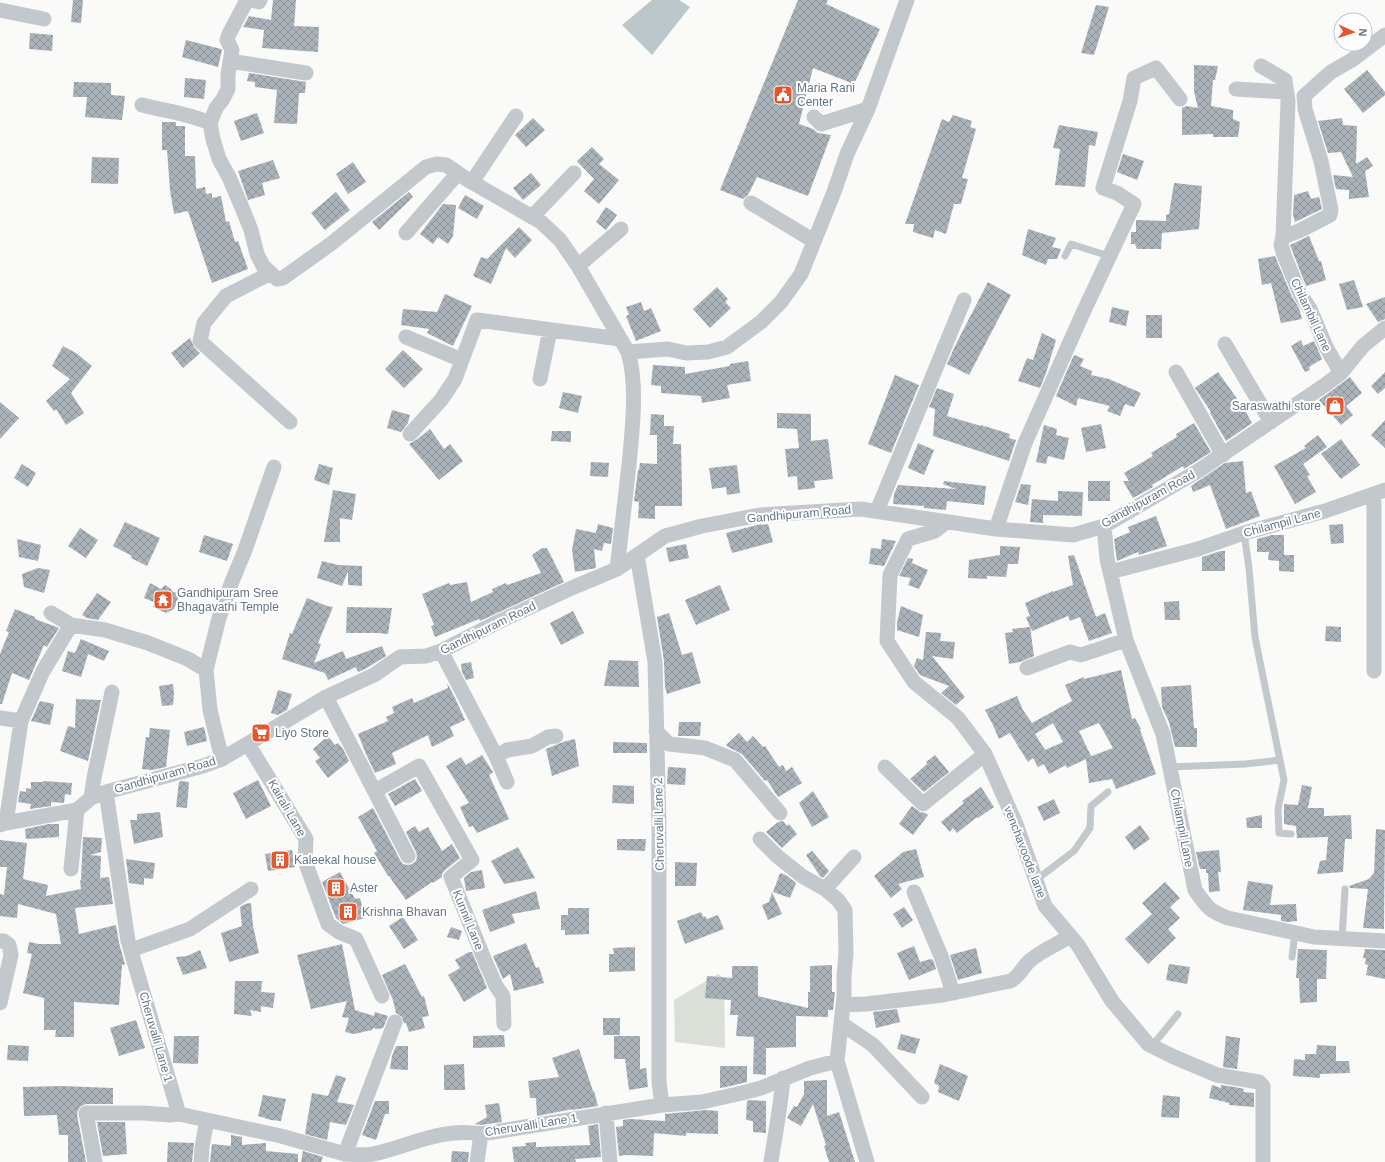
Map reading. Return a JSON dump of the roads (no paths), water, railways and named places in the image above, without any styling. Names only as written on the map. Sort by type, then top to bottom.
[{"type":"street","points":[[247,0],[229,34],[228,40],[232,50],[228,89],[216,108],[210,123],[219,159],[229,177],[243,210],[251,230],[257,254],[263,266],[277,279],[283,278],[332,243],[426,167],[437,164],[446,165],[472,182],[541,222],[560,240],[578,266],[628,352],[631,361],[633,390],[632,432],[618,569]]},
{"type":"street","points":[[252,0],[259,2],[260,0]]},
{"type":"street","points":[[628,352],[668,349],[686,353],[708,352],[727,347],[761,322],[781,302],[801,274],[834,192],[847,154],[868,109],[908,0]]},
{"type":"street","points":[[0,10],[44,19]]},
{"type":"street","points":[[1283,237],[1299,231],[1330,215],[1331,210],[1321,161],[1305,109],[1304,96],[1331,72],[1352,60],[1385,35]]},
{"type":"street","points":[[230,61],[306,73]]},
{"type":"street","points":[[1260,66],[1285,80],[1287,98]]},
{"type":"street","points":[[996,529],[1025,443],[1134,204],[1117,193],[1103,188],[1130,101],[1134,78],[1156,68],[1180,99]]},
{"type":"street","points":[[1236,89],[1287,98],[1305,103]]},
{"type":"street","name":"Chilambil Lane","points":[[1287,98],[1283,237],[1281,245],[1300,294],[1310,309],[1326,347],[1341,373]]},
{"type":"street","points":[[142,105],[167,112],[187,114],[210,123]]},
{"type":"street","points":[[814,117],[822,124],[868,109]]},
{"type":"street","points":[[472,182],[516,116]]},
{"type":"street","points":[[406,233],[458,173]]},
{"type":"street","points":[[532,217],[574,173]]},
{"type":"street","points":[[751,203],[814,241]]},
{"type":"street","points":[[578,266],[621,229]]},
{"type":"street","points":[[271,273],[226,296],[204,323],[200,341],[290,422]]},
{"type":"street","points":[[877,512],[964,300]]},
{"type":"street","points":[[410,434],[441,400],[456,379],[477,320],[620,339]]},
{"type":"street","name":"Gandhipuram Road","points":[[77,810],[91,798],[106,792],[203,766],[222,759],[326,697],[374,675],[400,657],[426,656],[441,651],[500,621],[574,587],[618,569],[665,536],[702,526],[760,515],[861,509],[996,529],[1073,535],[1104,526],[1223,455],[1341,373],[1363,346],[1385,328]]},
{"type":"street","points":[[540,379],[550,330]]},
{"type":"street","points":[[406,337],[462,360]]},
{"type":"street","points":[[1224,344],[1271,422]]},
{"type":"street","points":[[1176,372],[1223,455]]},
{"type":"street","points":[[222,759],[210,710],[206,670],[219,618],[274,467]]},
{"type":"street","points":[[1374,671],[1379,492]]},
{"type":"street","name":"Chilampil Lane","points":[[1110,572],[1198,549],[1244,533],[1325,511],[1379,492]]},
{"type":"street","name":"venchavoode lane","points":[[946,522],[935,531],[908,539],[893,568],[890,574],[886,641],[914,682],[958,718],[985,754],[1016,824],[1045,906],[1078,945],[1112,1001],[1148,1044],[1174,1057],[1217,1075],[1259,1082],[1264,1086],[1263,1162]]},
{"type":"street","name":"Chilampil Lane","points":[[1104,526],[1107,559],[1126,640],[1163,734],[1195,890],[1207,908],[1228,918],[1314,937],[1385,941]]},
{"type":"street","name":"Cheruvalli Lane 2","points":[[637,555],[655,662],[659,828],[661,1100]]},
{"type":"street","points":[[51,613],[71,625],[105,630],[148,643],[188,659],[206,670]]},
{"type":"street","points":[[71,625],[44,672],[21,721],[3,824],[77,810],[71,869]]},
{"type":"street","points":[[1027,668],[1070,652],[1081,655],[1126,640]]},
{"type":"street","points":[[441,651],[496,756],[507,782]]},
{"type":"street","points":[[91,798],[112,692]]},
{"type":"street","points":[[326,697],[408,856]]},
{"type":"street","points":[[0,718],[21,721]]},
{"type":"street","points":[[656,731],[669,744],[705,748],[735,760],[780,813]]},
{"type":"street","points":[[496,756],[507,750],[532,746],[548,737],[556,736]]},
{"type":"street","name":"Kairali Lane","points":[[248,744],[306,839],[306,861],[328,924],[339,932],[356,939],[382,996]]},
{"type":"street","points":[[886,767],[923,804],[985,754]]},
{"type":"street","name":"Kunnil Lane","points":[[375,791],[419,766],[472,860],[451,877],[485,961],[502,996],[504,1024]]},
{"type":"street","name":"Cheruvalli Lane 1","points":[[106,792],[131,950],[179,1114],[281,1136],[364,1158],[371,1154],[450,1132],[467,1131],[481,1134],[606,1113],[661,1100],[702,1102],[761,1088],[810,1068],[837,1061]]},
{"type":"street","points":[[760,839],[777,856],[802,876],[825,889],[838,900],[845,910],[846,953],[844,1005],[837,1061],[867,1162]]},
{"type":"street","points":[[825,889],[854,857]]},
{"type":"street","points":[[131,950],[190,929],[251,889]]},
{"type":"street","points":[[914,892],[941,956],[954,993]]},
{"type":"street","points":[[844,1005],[866,1004],[954,993],[1013,980],[1020,973],[1025,964],[1070,936]]},
{"type":"street","points":[[0,941],[4,941],[9,945],[11,955],[0,1003]]},
{"type":"street","points":[[345,1154],[395,1022]]},
{"type":"street","points":[[842,1024],[873,1045],[922,1097]]},
{"type":"street","points":[[771,1162],[776,1124],[781,1102],[783,1078]]},
{"type":"street","points":[[95,1162],[86,1113],[179,1114]]},
{"type":"street","points":[[606,1113],[610,1162]]},
{"type":"street","points":[[201,1162],[207,1120]]},
{"type":"street","points":[[477,1162],[481,1134]]},
{"type":"lane","points":[[1065,256],[1071,244],[1109,256]]},
{"type":"lane","points":[[1244,533],[1249,568],[1255,637],[1284,780],[1278,809],[1279,833],[1290,834]]},
{"type":"lane","points":[[1170,767],[1245,764],[1280,760]]},
{"type":"lane","points":[[1036,880],[1074,851],[1090,828],[1091,806],[1108,792]]},
{"type":"lane","points":[[1342,938],[1345,889]]},
{"type":"lane","points":[[1292,958],[1295,933]]},
{"type":"lane","points":[[1152,1046],[1178,1014]]},
{"type":"place","name":"Maria Rani Center","points":[[783,95]]},
{"type":"place","name":"Saraswathi store","points":[[1335,406]]},
{"type":"place","name":"Gandhipuram Sree Bhagavathi Temple","points":[[163,600]]},
{"type":"place","name":"Liyo Store","points":[[261,733]]},
{"type":"place","name":"Kaleekal house","points":[[280,860]]},
{"type":"place","name":"Aster","points":[[336,888]]},
{"type":"place","name":"Krishna Bhavan","points":[[348,912]]}]
